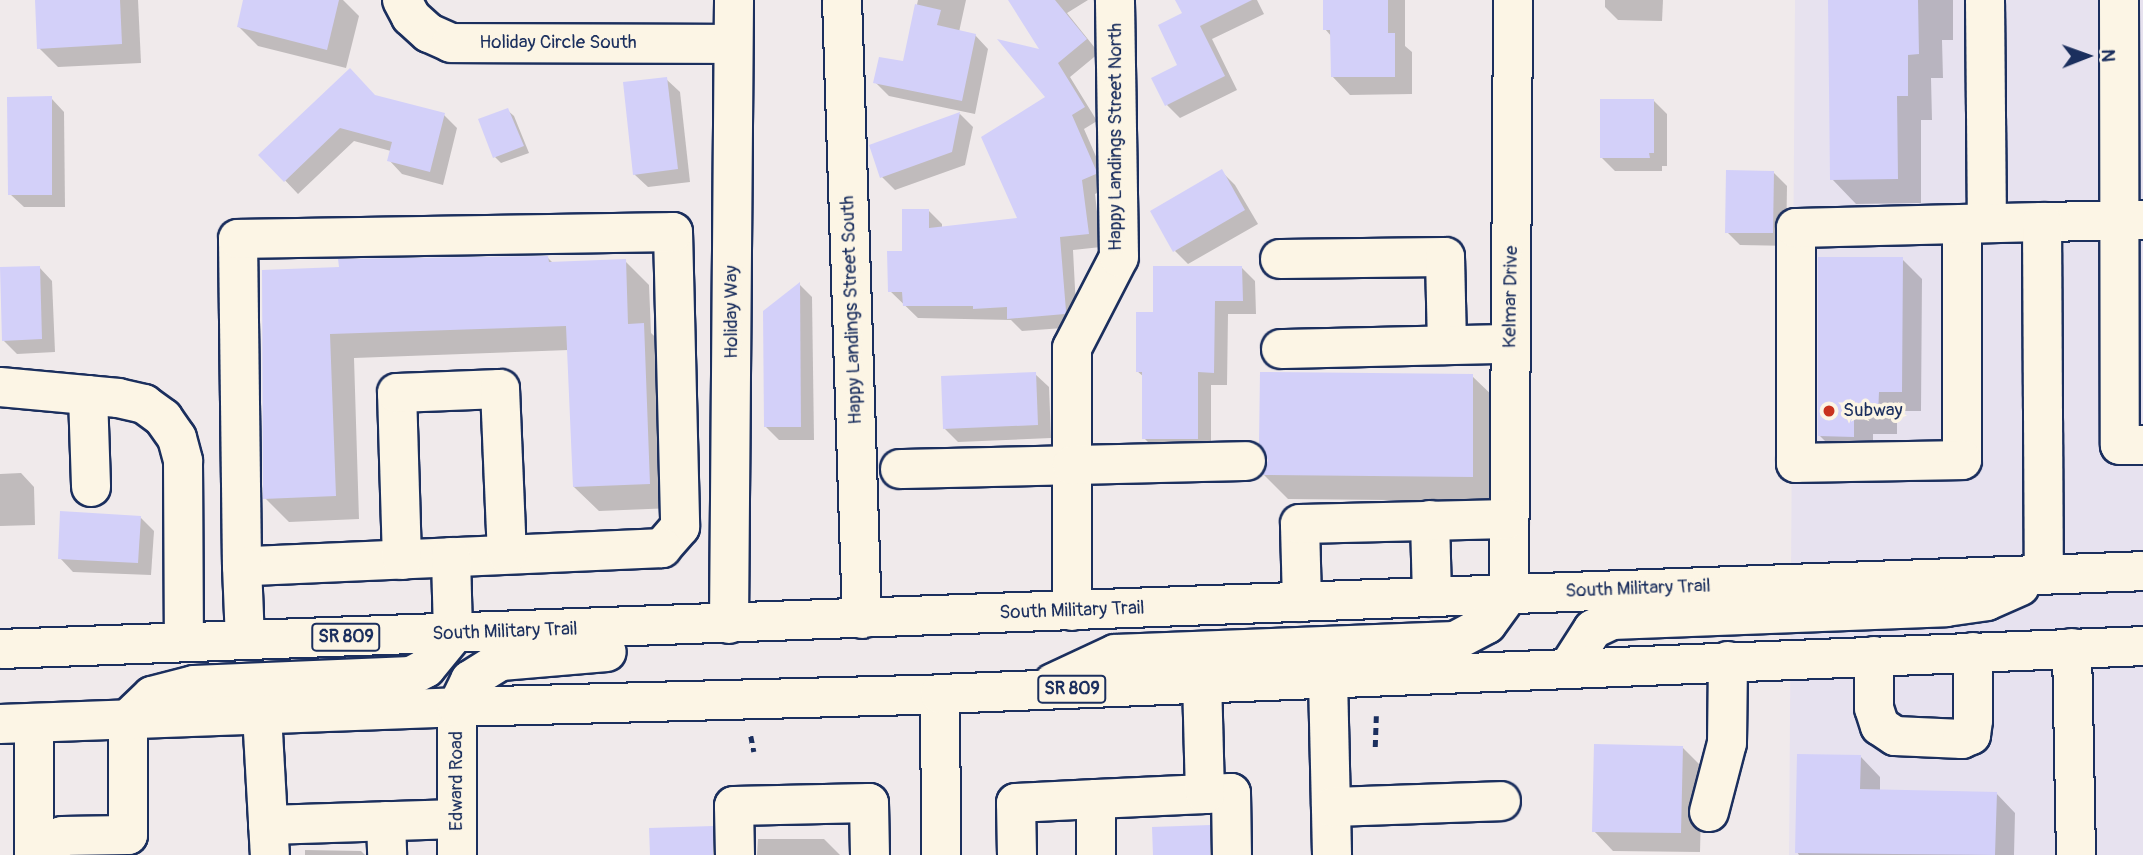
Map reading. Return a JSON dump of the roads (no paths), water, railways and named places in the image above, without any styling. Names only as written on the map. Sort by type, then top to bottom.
[{"type":"main road","name":"Holiday Circle South","points":[[402,0],[411,17],[429,33],[451,43],[733,44]]},
{"type":"main road","name":"Holiday Way","points":[[729,624],[734,0]]},
{"type":"main road","name":"Happy Landings Street South","points":[[842,0],[862,619]]},
{"type":"main road","name":"Happy Landings Street North","points":[[1072,465],[1072,348],[1119,257],[1115,0]]},
{"type":"main road","name":"Kelmar Drive","points":[[1509,594],[1513,0]]},
{"type":"main road","points":[[1984,0],[1974,224],[1962,460],[1796,463],[1796,228],[1974,224],[2132,220]]},
{"type":"main road","points":[[2119,0],[2132,220],[2120,445],[2143,445]]},
{"type":"main road","points":[[1567,668],[1593,629],[1612,620],[1946,607],[1987,601],[2044,574],[2042,222]]},
{"type":"main road","points":[[242,566],[662,548],[680,527],[673,232],[238,239],[242,566],[245,640]]},
{"type":"main road","points":[[1280,259],[1445,257],[1447,345]]},
{"type":"main road","points":[[1281,349],[1510,344]]},
{"type":"main road","points":[[0,387],[118,398],[144,404],[163,418],[177,438],[183,461],[184,642]]},
{"type":"main road","points":[[402,559],[397,393],[500,389],[507,554]]},
{"type":"main road","points":[[88,395],[91,487]]},
{"type":"main road","points":[[900,469],[1246,461]]},
{"type":"main road","points":[[1072,465],[1072,611]]},
{"type":"main road","points":[[184,501],[241,500]]},
{"type":"main road","points":[[1302,602],[1300,524],[1509,519]]},
{"type":"main road","points":[[1430,520],[1432,597]]},
{"type":"main road","points":[[41,855],[62,836],[128,835],[128,719],[152,696],[194,685],[411,676],[426,668],[453,635],[451,557]]},
{"type":"main road","name":"South Military Trail","points":[[0,649],[453,635],[2143,571]]},
{"type":"main road","points":[[1038,690],[1115,654],[1455,641],[1487,624],[1509,594]]},
{"type":"main road","points":[[457,707],[470,680],[501,661],[603,653],[692,624]]},
{"type":"main road","name":"SR 809","points":[[17,724],[457,707],[940,694],[2143,646]]},
{"type":"main road","points":[[2072,648],[2076,855]]},
{"type":"main road","points":[[1874,656],[1874,708],[1880,726],[1895,736],[1962,738],[1971,735],[1973,652]]},
{"type":"main road","points":[[1709,812],[1727,743],[1728,662]]},
{"type":"main road","points":[[1328,678],[1332,855]]},
{"type":"main road","points":[[1202,683],[1205,794]]},
{"type":"main road","points":[[940,694],[942,855]]},
{"type":"main road","name":"Edward Road","points":[[457,707],[457,837]]},
{"type":"main road","points":[[262,715],[269,840],[457,837]]},
{"type":"main road","points":[[17,724],[34,855]]},
{"type":"main road","points":[[1017,855],[1016,803],[1231,793],[1232,855]]},
{"type":"main road","points":[[1096,799],[1096,855]]},
{"type":"main road","points":[[1331,807],[1501,801]]},
{"type":"main road","points":[[735,855],[734,806],[869,803],[870,855]]},
{"type":"place","name":"Subway","points":[[1829,411]]}]
